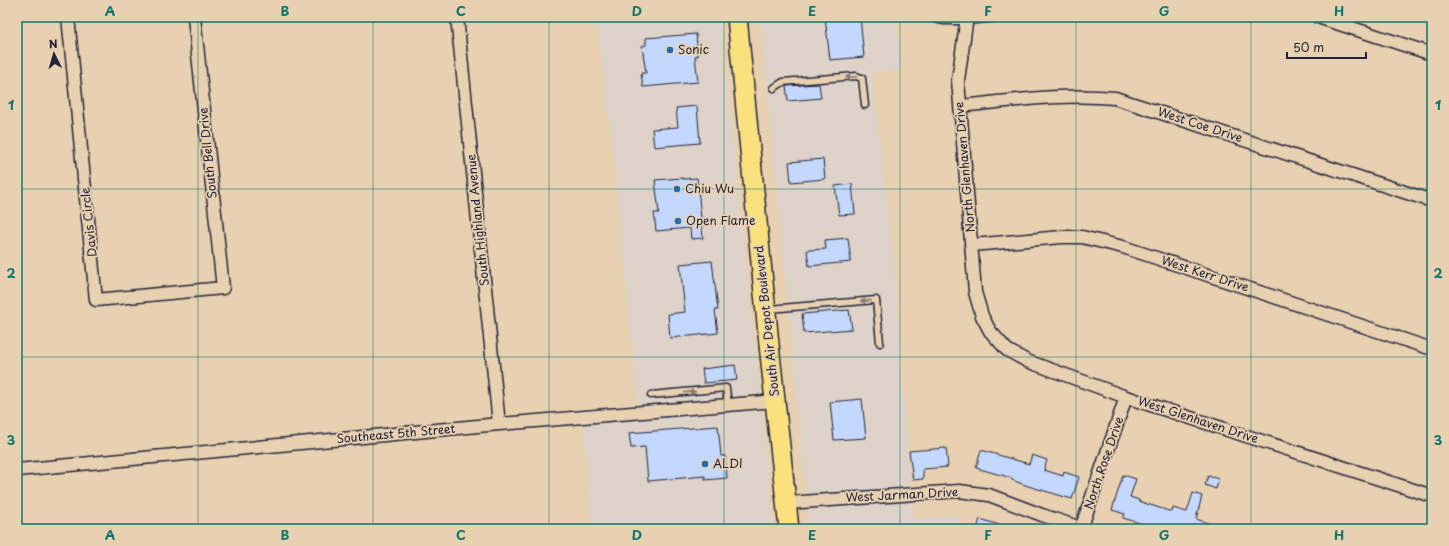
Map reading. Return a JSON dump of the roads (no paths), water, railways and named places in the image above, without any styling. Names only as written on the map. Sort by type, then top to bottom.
[{"type":"main road","name":"South Air Depot Boulevard","points":[[736,17],[789,529]]},
{"type":"street","name":"Davis Circle","points":[[68,17],[96,300],[223,288]]},
{"type":"street","name":"South Bell Drive","points":[[194,17],[223,288]]},
{"type":"street","name":"South Highland Avenue","points":[[457,17],[499,424]]},
{"type":"street","points":[[1318,17],[1432,54]]},
{"type":"street","name":"North Glenhaven Drive","points":[[967,19],[958,80],[975,292],[982,316]]},
{"type":"street","name":"West Coe Drive","points":[[960,106],[1068,96],[1089,95],[1115,98],[1432,201]]},
{"type":"street","name":"West Kerr Drive","points":[[972,245],[1062,237],[1099,241],[1123,247],[1432,349]]},
{"type":"street","name":"West Glenhaven Drive","points":[[982,316],[990,330],[1007,350],[1027,361],[1126,397],[1432,496]]},
{"type":"street","name":"North Rose Drive","points":[[1082,529],[1126,397]]},
{"type":"street","name":"Southeast 5th Street","points":[[17,470],[499,424],[775,401]]},
{"type":"street","name":"West Jarman Drive","points":[[787,503],[959,491],[989,495],[1042,516],[1082,529]]},
{"type":"lane","points":[[925,17],[945,19],[1008,17]]},
{"type":"lane","points":[[774,88],[783,82],[856,76],[862,78],[865,105]]},
{"type":"lane","points":[[766,309],[876,300],[880,343]]},
{"type":"lane","points":[[651,395],[726,388],[728,405]]},
{"type":"place","name":"Sonic","points":[[670,50]]},
{"type":"place","name":"Chiu Wu","points":[[677,189]]},
{"type":"place","name":"Open Flame","points":[[678,221]]},
{"type":"place","name":"ALDI","points":[[705,464]]}]
